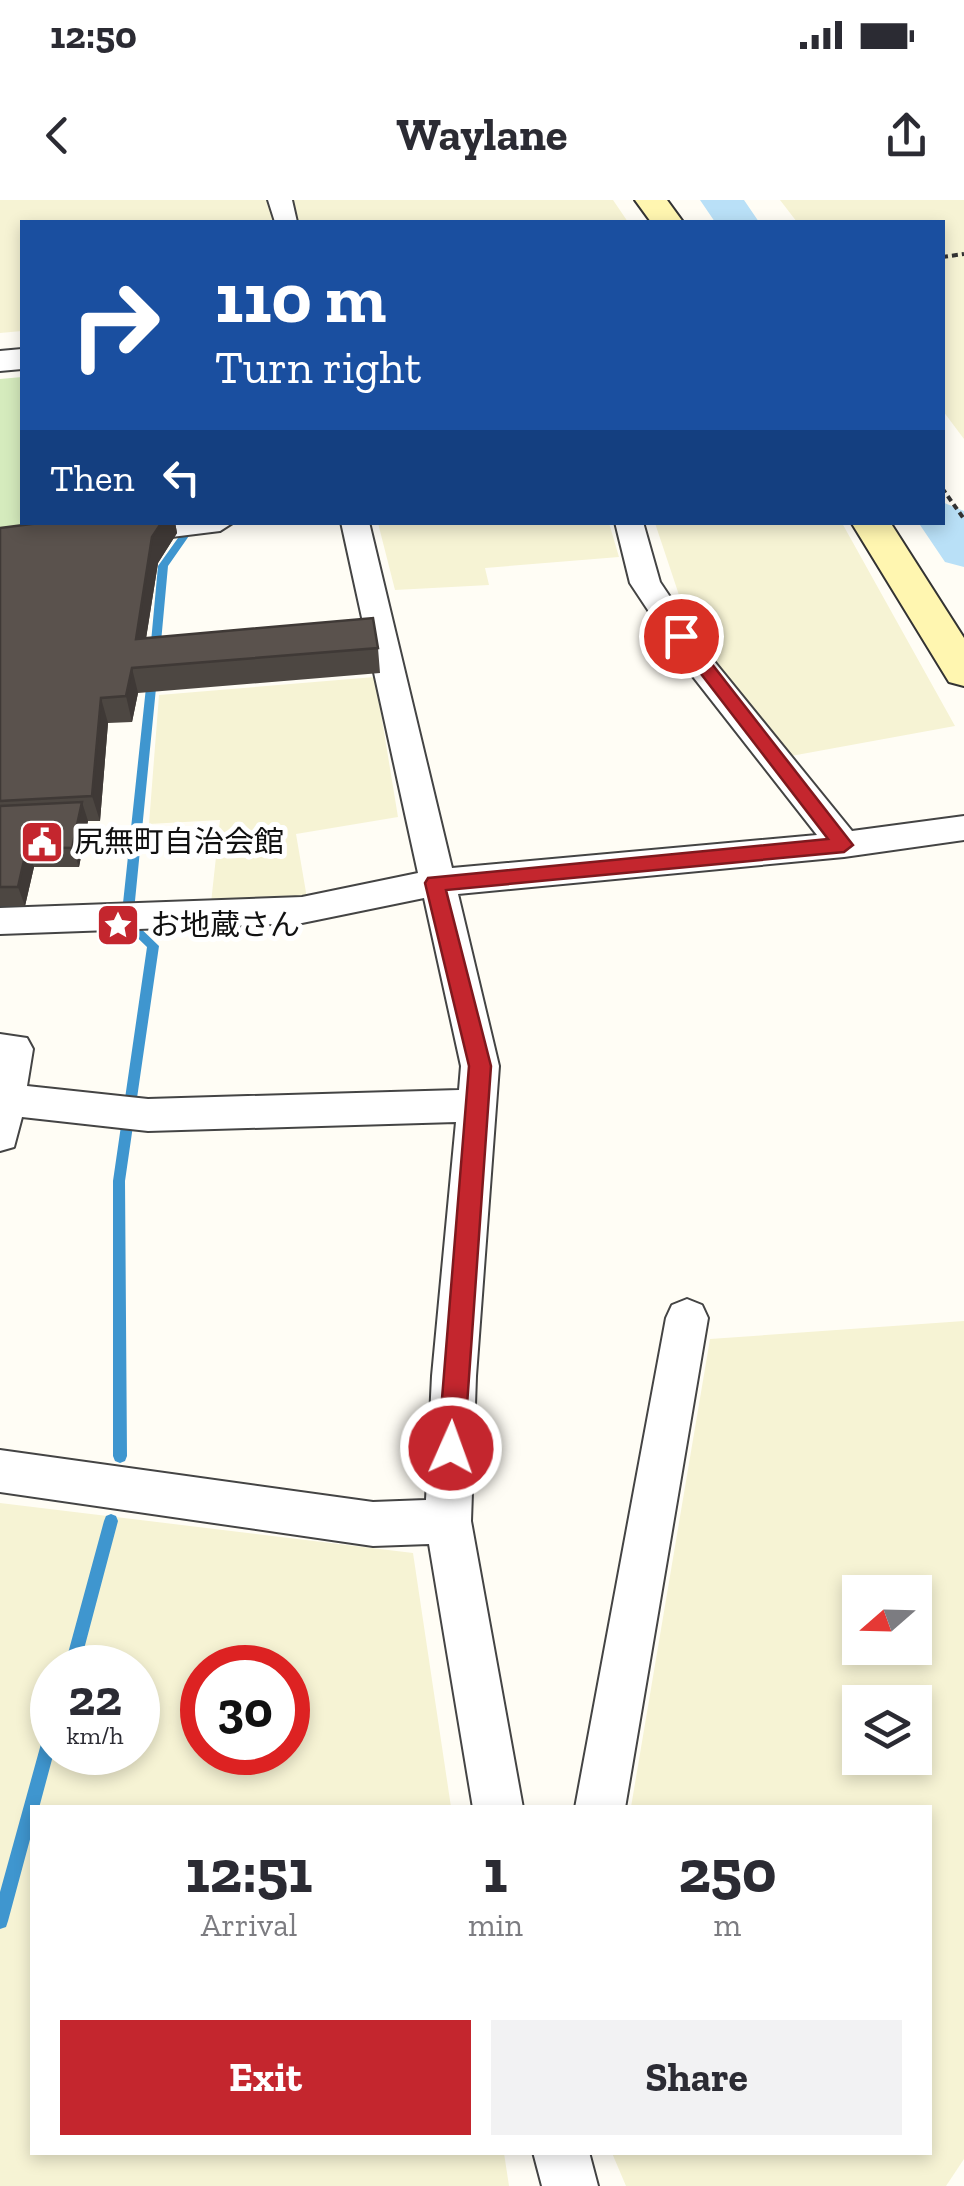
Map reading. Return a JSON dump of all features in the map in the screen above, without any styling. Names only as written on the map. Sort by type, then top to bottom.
[{"type":"main road","points":[[872,525],[964,672]]},
{"type":"street","points":[[92,537],[194,525]]},
{"type":"street","points":[[356,525],[480,1066],[454,1376],[448,1521],[497,1805]]},
{"type":"street","points":[[630,525],[645,584],[698,662],[844,845]]},
{"type":"street","points":[[345,655],[385,651]]},
{"type":"street","points":[[0,920],[302,910],[435,883],[844,845],[964,828]]},
{"type":"street","points":[[0,1049],[14,1050],[4,1118],[477,1105]]},
{"type":"street","points":[[601,1805],[687,1318]]},
{"type":"street","points":[[0,1471],[373,1524],[448,1521]]},
{"type":"street","points":[[562,2155],[570,2186]]},
{"type":"path","points":[[945,492],[964,519]]},
{"type":"shaded area","points":[[0,200],[613,200],[627,220],[20,220],[20,331],[0,333]]},
{"type":"shaded area","points":[[780,200],[964,200],[964,439],[945,414],[945,220],[795,220]]},
{"type":"shaded area","points":[[379,525],[610,525],[619,557],[485,568],[489,585],[395,590]]},
{"type":"shaded area","points":[[656,525],[843,525],[955,726],[791,756],[692,634]]},
{"type":"shaded area","points":[[375,677],[398,817],[296,834],[308,904],[211,903],[220,820],[149,824],[159,695]]},
{"type":"shaded area","points":[[964,1321],[964,2159],[946,2186],[626,2186],[613,2155],[932,2155],[932,1805],[631,1805],[710,1339]]},
{"type":"shaded area","points":[[0,1503],[413,1553],[451,1805],[30,1805],[30,2155],[504,2155],[509,2186],[0,2186]]},
{"type":"green space","points":[[20,377],[20,525],[140,525],[0,540],[0,379]]},
{"type":"building","points":[[160,525],[152,537],[136,639],[373,618],[378,648],[132,668],[126,696],[101,698],[92,796],[0,801],[0,528]]},
{"type":"building","name":"尻無町自治会館","points":[[82,802],[72,848],[27,847],[18,887],[0,887],[0,806]]},
{"type":"waterway","points":[[722,200],[736,220]]},
{"type":"waterway","points":[[945,522],[964,550]]},
{"type":"waterway","points":[[155,653],[163,566],[186,533]]},
{"type":"waterway","points":[[120,1456],[119,1181],[153,946],[127,922],[152,678]]},
{"type":"waterway","points":[[77,1645],[111,1521]]},
{"type":"waterway","points":[[32,1805],[40,1775]]},
{"type":"waterway","points":[[0,1921],[30,1813]]},
{"type":"place","name":"尻無町自治会館","points":[[42,842]]},
{"type":"place","name":"お地蔵さん","points":[[118,925]]},
{"type":"route","points":[[451,1448],[480,1066],[435,883],[844,845],[681,636]]}]
